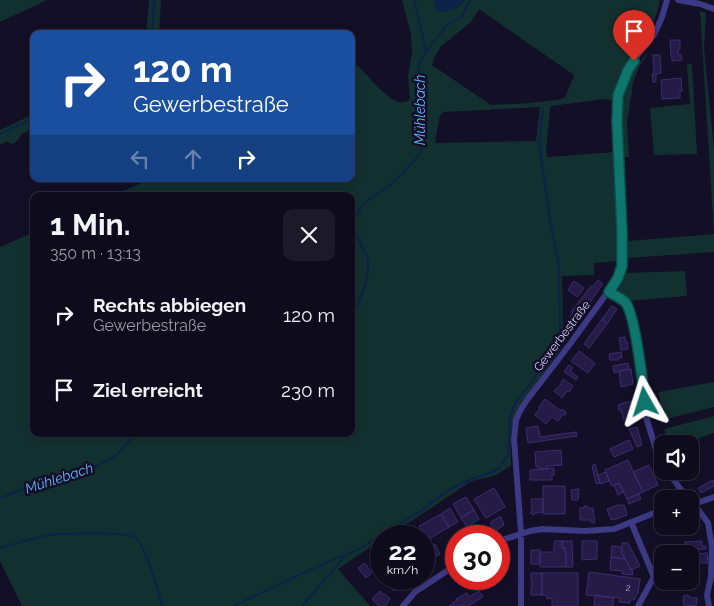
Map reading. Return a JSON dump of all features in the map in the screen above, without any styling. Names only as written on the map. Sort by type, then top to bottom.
[{"type":"street","name":"Gewerbestraße","points":[[520,606],[521,533],[514,438],[516,420],[527,400],[618,278],[622,266],[622,232],[617,121],[618,95],[628,70],[654,35],[667,0]]},
{"type":"street","points":[[678,0],[714,8]]},
{"type":"street","points":[[609,292],[626,302],[632,320],[644,386],[646,417],[654,443]]},
{"type":"street","points":[[699,501],[714,497]]},
{"type":"street","points":[[699,512],[708,523],[712,547],[712,578],[707,595],[708,606]]},
{"type":"street","points":[[510,537],[542,529],[578,531],[614,529],[654,513]]},
{"type":"street","points":[[631,522],[654,577],[638,606]]},
{"type":"street","points":[[403,606],[415,592],[445,572]]},
{"type":"green space","points":[[0,0],[47,0],[0,22]]},
{"type":"green space","points":[[149,0],[161,0],[159,30],[146,30]]},
{"type":"green space","points":[[402,0],[434,0],[435,7],[452,9],[458,7],[465,0],[660,0],[653,23],[627,61],[617,80],[614,102],[606,99],[551,106],[546,150],[547,157],[615,152],[619,261],[594,263],[594,275],[562,276],[563,335],[567,340],[516,413],[511,435],[511,466],[494,476],[468,483],[405,525],[370,525],[370,547],[338,569],[370,606],[22,606],[0,561],[0,247],[30,234],[30,437],[355,437],[355,192],[121,192],[143,182],[355,182],[355,64],[380,89],[396,101],[403,102],[410,99],[408,76],[412,52],[411,34]],"holes":[[[479,9],[574,75],[565,97],[530,103],[491,105],[432,65],[441,46],[470,23]],[[540,107],[536,141],[435,143],[440,115],[444,112]]]},
{"type":"green space","points":[[700,11],[706,13],[704,48],[714,149],[714,234]]},
{"type":"green space","points":[[647,53],[633,83],[627,123],[629,157],[623,157],[623,98],[629,79]]},
{"type":"green space","points":[[687,64],[692,64],[697,154],[654,155],[650,108],[690,104]]},
{"type":"green space","points":[[30,116],[30,130],[21,135],[15,143],[11,144],[7,141],[0,145],[0,130]]},
{"type":"green space","points":[[714,234],[714,252],[628,258],[628,241]]},
{"type":"green space","points":[[685,271],[687,296],[628,301],[618,291],[626,273]]},
{"type":"green space","points":[[714,382],[714,407],[662,420],[659,392]]},
{"type":"green space","points":[[714,416],[714,433],[699,438],[699,435],[666,435],[664,429]]},
{"type":"water","points":[[434,0],[465,0],[460,6],[438,12]]},
{"type":"building","points":[[670,40],[680,40],[680,49],[678,49],[682,60],[672,61]]},
{"type":"building","points":[[653,55],[660,55],[661,73],[656,74],[656,82],[653,82],[652,74],[654,74]]},
{"type":"building","points":[[681,78],[682,91],[680,91],[680,98],[662,99],[661,80]]},
{"type":"building","points":[[598,280],[603,284],[573,325],[567,321],[573,313],[571,312]]},
{"type":"building","points":[[574,281],[584,288],[577,297],[568,290]]},
{"type":"building","points":[[612,306],[617,309],[607,324],[602,319]]},
{"type":"building","points":[[602,319],[607,324],[589,348],[584,344]]},
{"type":"building","points":[[625,337],[628,349],[621,350],[619,338]]},
{"type":"building","points":[[579,351],[595,363],[588,373],[571,361]]},
{"type":"building","points":[[621,352],[622,358],[610,360],[609,354]]},
{"type":"building","points":[[628,363],[629,369],[614,373],[613,366]]},
{"type":"building","points":[[569,365],[573,368],[570,371],[578,377],[576,380],[564,372]]},
{"type":"building","points":[[631,369],[633,384],[621,387],[619,371]]},
{"type":"building","points":[[563,379],[573,386],[562,398],[554,391]]},
{"type":"building","points":[[545,399],[561,411],[562,409],[566,412],[565,415],[563,414],[558,421],[552,417],[546,424],[535,415]]},
{"type":"building","points":[[631,401],[632,405],[634,405],[635,416],[624,421],[618,405]]},
{"type":"building","points":[[538,426],[540,437],[576,432],[577,436],[528,443],[526,428]]},
{"type":"building","points":[[637,427],[642,445],[637,447],[629,429]]},
{"type":"building","points":[[629,440],[633,449],[614,457],[610,449]]},
{"type":"building","points":[[561,450],[562,465],[547,466],[548,469],[536,467],[535,452]]},
{"type":"building","points":[[628,460],[643,492],[627,499],[619,483],[611,485],[605,470]]},
{"type":"building","points":[[595,464],[600,483],[596,484],[592,466]]},
{"type":"building","points":[[649,465],[654,480],[658,485],[643,492],[633,472]]},
{"type":"building","points":[[554,468],[552,480],[530,480],[530,470]]},
{"type":"building","points":[[606,472],[609,481],[600,484],[598,475]]},
{"type":"building","points":[[713,480],[714,486],[701,493],[698,488]]},
{"type":"building","points":[[619,483],[624,492],[618,495],[614,485]]},
{"type":"building","points":[[543,486],[565,486],[565,514],[543,514]]},
{"type":"building","points":[[494,488],[505,507],[486,518],[474,499]]},
{"type":"building","points":[[579,489],[578,500],[572,500],[571,490]]},
{"type":"building","points":[[639,494],[641,499],[629,504],[627,499]]},
{"type":"building","points":[[466,497],[474,510],[461,518],[453,504]]},
{"type":"building","points":[[531,499],[543,499],[543,512],[535,513],[534,515],[530,513],[532,510]]},
{"type":"building","points":[[624,505],[627,515],[611,520],[607,509]]},
{"type":"building","points":[[584,506],[593,508],[594,523],[590,520],[580,520],[580,508],[584,508]]},
{"type":"building","points":[[450,508],[458,522],[448,525],[441,514]]},
{"type":"building","points":[[474,510],[479,519],[470,525],[466,525],[461,518]]},
{"type":"building","points":[[441,514],[448,525],[445,525],[445,529],[435,535],[435,525],[421,525]]},
{"type":"building","points":[[501,517],[504,525],[491,525],[490,523]]},
{"type":"building","points":[[554,541],[562,541],[562,548],[565,548],[566,552],[566,567],[540,567],[540,552],[554,552]]},
{"type":"building","points":[[562,541],[572,541],[573,567],[566,567],[566,552],[565,548],[562,548]]},
{"type":"building","points":[[582,541],[597,541],[597,559],[582,560]]},
{"type":"building","points":[[702,541],[702,546],[706,546],[706,549],[699,549],[699,545],[685,545],[685,542]]},
{"type":"building","points":[[622,543],[628,543],[640,566],[631,570],[622,553]]},
{"type":"building","points":[[435,544],[440,554],[435,556]]},
{"type":"building","points":[[612,546],[621,547],[625,559],[611,557]]},
{"type":"building","points":[[531,550],[540,550],[540,564],[531,564]]},
{"type":"building","points":[[707,553],[708,563],[699,563],[699,554]]},
{"type":"building","points":[[611,557],[625,559],[633,575],[622,574],[623,571],[610,570]]},
{"type":"building","points":[[365,563],[370,570],[370,575],[366,578],[358,568]]},
{"type":"building","points":[[589,572],[640,579],[638,594],[634,600],[630,600],[630,603],[619,602],[620,598],[586,595]]},
{"type":"building","points":[[531,573],[542,573],[542,595],[531,595]]},
{"type":"building","points":[[542,573],[578,573],[578,606],[552,606],[552,598],[547,599],[546,595],[542,595]]},
{"type":"building","points":[[380,591],[390,599],[385,606],[379,606],[372,599]]},
{"type":"building","points":[[479,591],[483,597],[468,606],[449,606],[456,599],[467,593],[469,597]]},
{"type":"building","points":[[595,595],[614,598],[613,606],[594,606]]},
{"type":"building","points":[[688,595],[689,597],[697,598],[697,605],[684,606],[683,596]]},
{"type":"waterway","points":[[152,30],[154,0]]},
{"type":"waterway","name":"Mühlebach","points":[[414,0],[426,51]]},
{"type":"waterway","name":"Mühlebach","points":[[355,218],[359,210],[401,174],[421,151],[423,140],[418,74],[420,62],[447,25],[461,17],[470,0]]},
{"type":"waterway","points":[[233,606],[359,549],[422,510],[448,490],[499,468],[508,455],[510,419],[515,403],[552,356],[557,344],[560,327],[559,265],[550,220],[539,142],[543,108]]},
{"type":"waterway","points":[[0,134],[30,120]]},
{"type":"waterway","name":"Mühlebach","points":[[355,233],[367,255],[368,267],[364,289],[355,309]]},
{"type":"waterway","name":"Mühlebach","points":[[0,498],[51,478],[95,467],[116,456],[132,437]]},
{"type":"waterway","points":[[0,548],[44,536],[63,534],[119,534],[136,538],[140,542],[147,559],[162,606]]},
{"type":"waterway","points":[[302,606],[346,555]]},
{"type":"route","points":[[634,61],[628,70],[618,95],[617,121],[622,266],[618,278],[609,292],[626,302],[632,320],[644,386],[645,402]]}]
